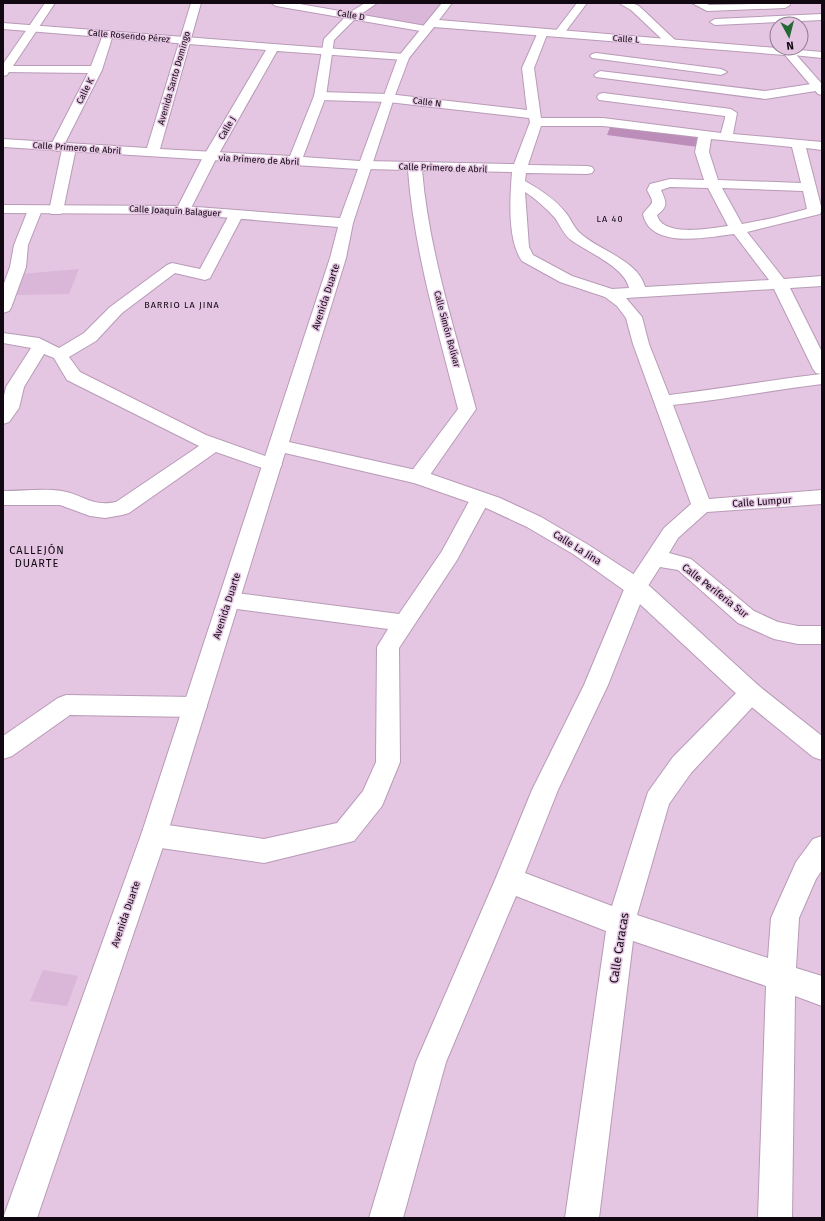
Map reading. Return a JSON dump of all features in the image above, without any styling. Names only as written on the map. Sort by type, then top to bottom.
[{"type":"street","points":[[4,71],[50,3]]},
{"type":"street","name":"Avenida Santo Domingo","points":[[152,153],[196,3]]},
{"type":"street","name":"Calle D","points":[[276,3],[428,26]]},
{"type":"street","points":[[294,162],[320,96],[329,39],[353,15],[372,3]]},
{"type":"street","name":"Avenida Duarte","points":[[20,1218],[154,835],[338,258],[346,223],[388,98],[404,56],[447,3]]},
{"type":"street","points":[[560,33],[582,3]]},
{"type":"street","points":[[624,3],[635,8],[671,42]]},
{"type":"street","points":[[697,3],[707,8],[785,4],[794,16]]},
{"type":"street","points":[[809,18],[822,17]]},
{"type":"street","points":[[715,22],[769,19]]},
{"type":"street","name":"Calle Rosendo Pérez","points":[[3,26],[273,48],[404,56]]},
{"type":"street","name":"Calle L","points":[[428,26],[560,33],[592,37],[769,50]]},
{"type":"street","points":[[386,1218],[430,1062],[509,880],[545,790],[596,686],[636,587],[671,533],[702,506],[641,344],[634,317],[623,303],[611,294],[566,279],[526,258],[521,239],[517,201],[519,177],[535,119],[528,68],[543,32]]},
{"type":"street","name":"Calle K","points":[[56,210],[63,147],[96,70],[108,34]]},
{"type":"street","points":[[592,37],[600,75],[603,122]]},
{"type":"street","name":"Calle J","points":[[183,210],[210,157],[273,48]]},
{"type":"street","name":"Calle L","points":[[809,54],[822,55]]},
{"type":"street","points":[[596,56],[721,72]]},
{"type":"street","points":[[791,56],[820,89]]},
{"type":"street","points":[[4,71],[96,70]]},
{"type":"street","points":[[600,75],[765,95],[820,89]]},
{"type":"street","name":"Calle N","points":[[320,96],[388,98],[535,119],[603,122],[726,137],[822,146]]},
{"type":"street","points":[[602,97],[731,113],[732,118],[726,137]]},
{"type":"street","points":[[705,134],[702,152],[712,183],[737,228],[780,284],[822,369]]},
{"type":"street","name":"Calle Primero de Abril","points":[[3,143],[152,153]]},
{"type":"street","points":[[798,143],[809,187],[819,211],[796,218],[737,228],[673,234],[662,230],[651,219],[650,214],[659,207],[660,201],[654,190],[655,186],[670,183],[712,183],[809,187]]},
{"type":"street","name":"via Primero de Abril","points":[[152,153],[366,165]]},
{"type":"street","name":"Calle Primero de Abril","points":[[366,165],[415,167],[519,177],[541,168],[587,170]]},
{"type":"street","name":"Calle Simón Bolívar","points":[[415,167],[418,205],[425,245],[467,409],[458,424],[418,477]]},
{"type":"street","points":[[519,177],[560,215],[574,236],[616,262],[629,274],[636,284],[638,293]]},
{"type":"street","name":"Calle Joaquín Balaguer","points":[[3,209],[56,210],[121,208],[183,210],[346,223]]},
{"type":"street","points":[[3,308],[18,267],[20,251],[35,210]]},
{"type":"street","points":[[3,338],[33,342],[60,355],[90,337],[116,310],[172,268],[205,275],[236,214]]},
{"type":"street","points":[[3,251],[20,251]]},
{"type":"street","points":[[611,294],[822,281]]},
{"type":"street","points":[[3,418],[10,408],[15,387],[41,346]]},
{"type":"street","name":"Calle La Jina","points":[[60,355],[74,376],[199,439],[215,444],[276,455],[418,477],[493,503],[534,522],[580,548],[636,587],[751,693],[822,750]]},
{"type":"street","points":[[663,401],[727,394],[778,384],[822,378]]},
{"type":"street","points":[[3,498],[62,498],[90,509],[106,510],[122,508],[164,477],[215,444]]},
{"type":"street","name":"Calle Lumpur","points":[[702,506],[822,497]]},
{"type":"street","points":[[154,835],[264,851],[344,833],[373,798],[388,762],[388,647],[450,555],[480,499]]},
{"type":"street","name":"Calle Periferia Sur","points":[[654,558],[684,564],[746,617],[774,630],[798,635],[822,635]]},
{"type":"street","points":[[229,600],[404,623]]},
{"type":"street","name":"Calle Caracas","points":[[582,1218],[621,923],[657,800],[682,765],[751,693]]},
{"type":"street","points":[[3,749],[66,705],[195,707]]},
{"type":"street","points":[[775,1218],[781,977],[785,918],[806,871],[822,848]]},
{"type":"street","points":[[509,880],[621,923],[822,991]]},
{"type":"shaded area","points":[[374,3],[442,3],[424,27],[356,15]]},
{"type":"shaded area","points":[[611,125],[700,136],[698,147],[607,135]]},
{"type":"shaded area","points":[[79,269],[69,294],[17,295],[21,274]]},
{"type":"shaded area","points":[[43,970],[78,976],[67,1006],[30,1001]]},
{"type":"district","name":"LA 40","points":[[610,219]]},
{"type":"district","name":"BARRIO LA JINA","points":[[182,305]]},
{"type":"district","name":"CALLEJÓN DUARTE","points":[[37,556]]}]
